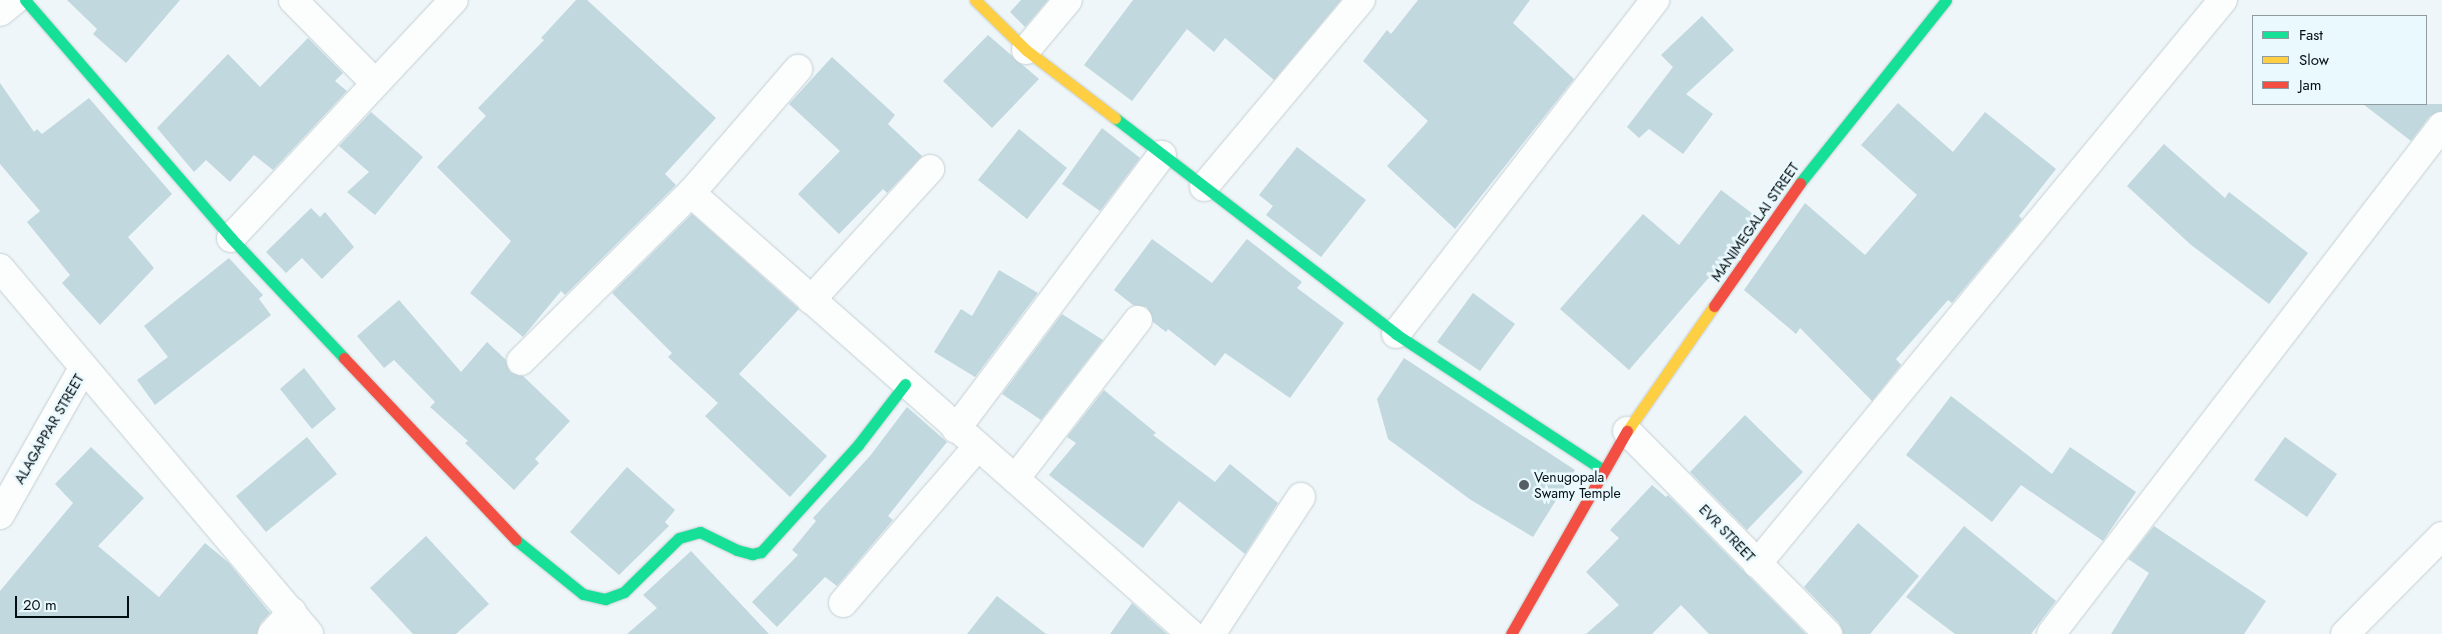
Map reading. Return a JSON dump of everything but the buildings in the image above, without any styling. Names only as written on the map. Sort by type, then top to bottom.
[{"type":"street","points":[[0,12],[15,0]]},
{"type":"street","points":[[25,0],[231,238],[511,536],[583,594],[605,599],[624,592],[679,538],[700,532],[737,550],[752,554],[761,552],[858,445],[905,384]]},
{"type":"street","points":[[293,0],[375,83]]},
{"type":"street","points":[[231,238],[454,0]]},
{"type":"street","points":[[975,0],[1026,50],[1396,334],[1603,470]]},
{"type":"street","points":[[1026,50],[1068,0]]},
{"type":"street","points":[[1204,187],[1360,0]]},
{"type":"street","points":[[1396,334],[1655,0]]},
{"type":"street","name":"MANIMEGALAI STREET","points":[[1511,634],[1603,470],[1628,431],[1817,158],[1946,0]]},
{"type":"street","points":[[1757,564],[2223,0]]},
{"type":"street","points":[[521,361],[691,193],[798,69]]},
{"type":"street","points":[[2051,634],[2442,126]]},
{"type":"street","points":[[956,429],[1162,155]]},
{"type":"street","points":[[811,300],[930,169]]},
{"type":"street","points":[[691,193],[1190,634]]},
{"type":"street","points":[[0,268],[292,612],[308,634]]},
{"type":"street","points":[[1015,480],[1138,320]]},
{"type":"street","name":"ALAGAPPAR STREET","points":[[0,515],[83,368]]},
{"type":"street","name":"EVR STREET","points":[[1628,431],[1828,634]]},
{"type":"street","points":[[844,602],[977,447]]},
{"type":"street","points":[[1211,634],[1301,497]]},
{"type":"street","points":[[2345,634],[2442,536]]},
{"type":"street","points":[[272,634],[292,612]]},
{"type":"traffic: fast","points":[[25,0],[231,238],[344,358]]},
{"type":"traffic: fast","points":[[1800,183],[1946,0]]},
{"type":"traffic: fast","points":[[1115,118],[1396,334],[1603,470]]},
{"type":"traffic: fast","points":[[516,540],[583,594],[605,599],[624,592],[679,538],[700,532],[737,550],[752,554],[761,552],[858,445],[905,384]]},
{"type":"traffic: slow","points":[[975,0],[1026,50],[1115,118]]},
{"type":"traffic: slow","points":[[1627,431],[1714,306]]},
{"type":"traffic: jam","points":[[1714,306],[1800,183]]},
{"type":"traffic: jam","points":[[344,358],[516,540]]},
{"type":"traffic: jam","points":[[1511,634],[1627,431]]},
{"type":"place","name":"Venugopala Swamy Temple","points":[[1524,485]]}]
